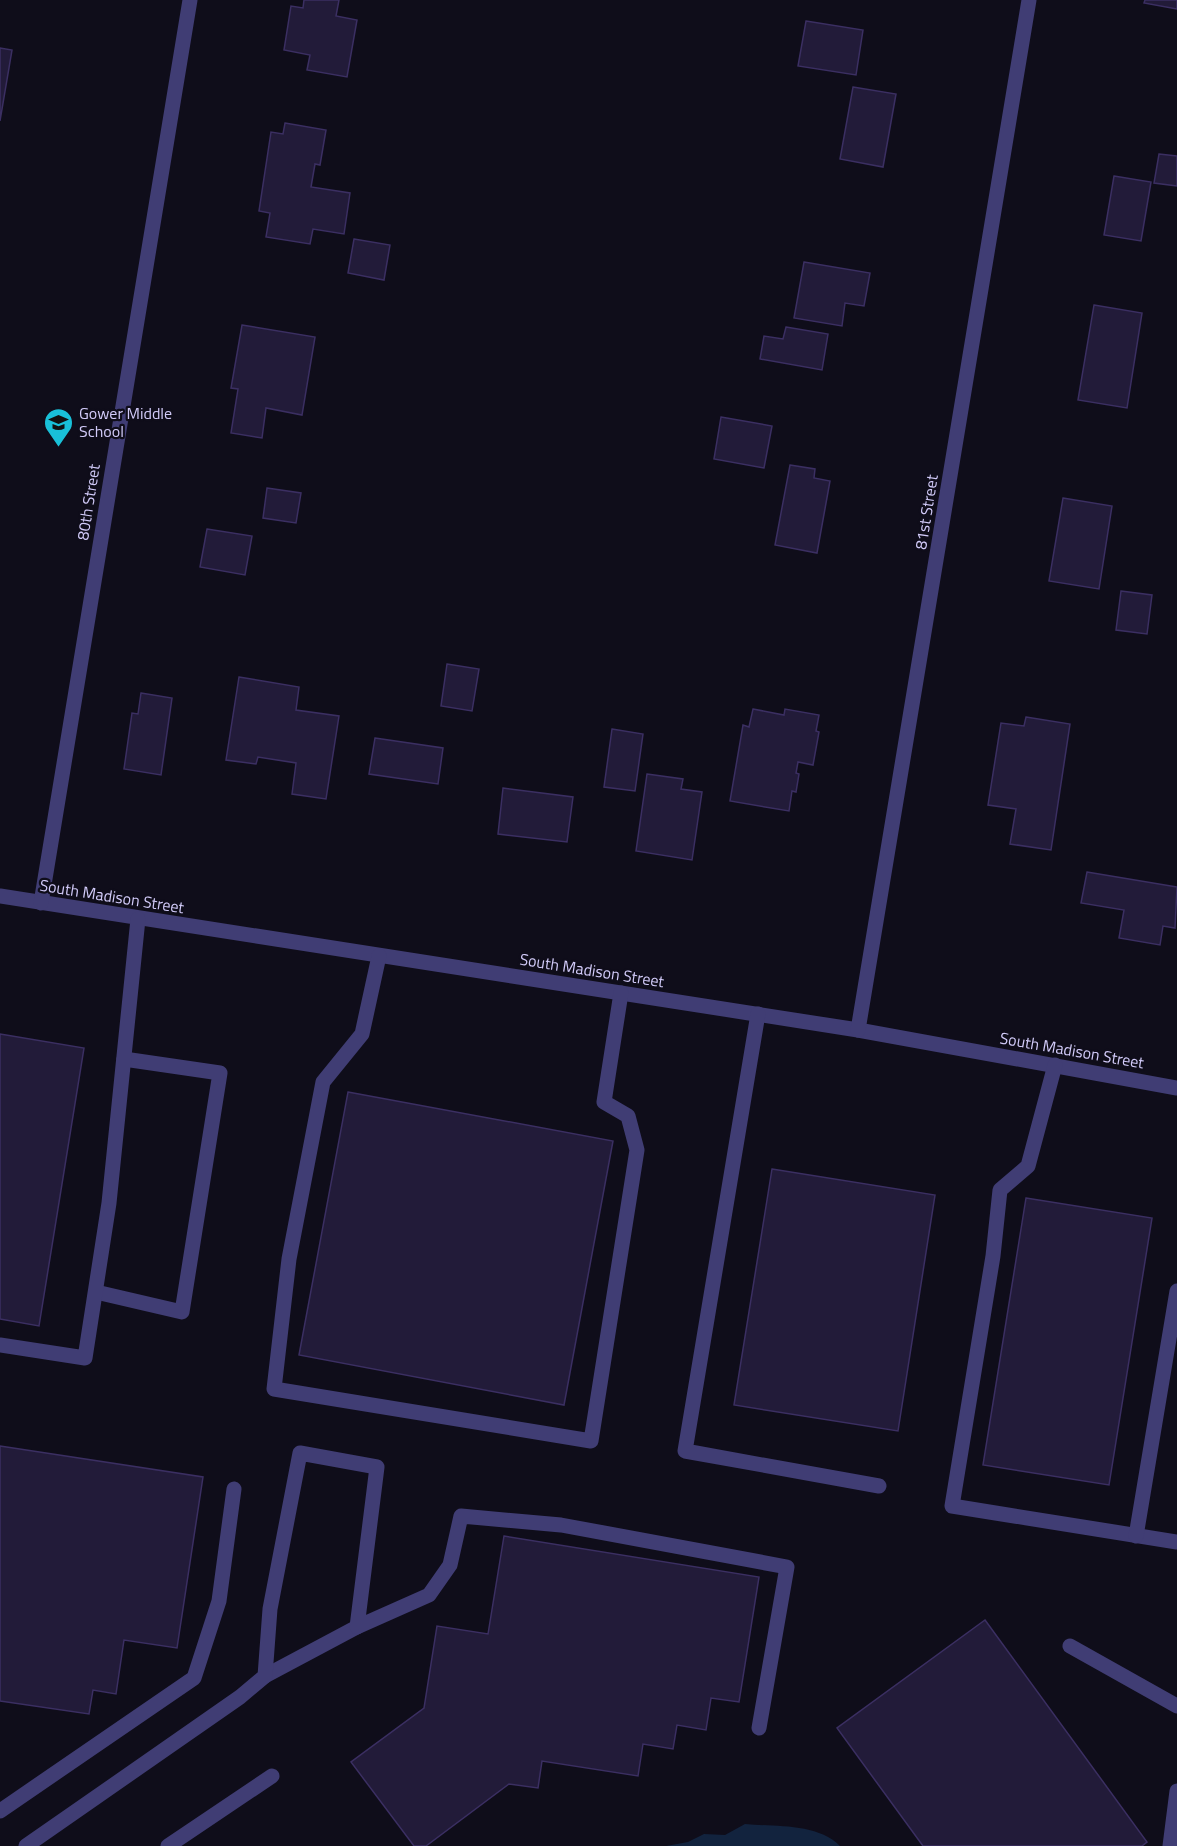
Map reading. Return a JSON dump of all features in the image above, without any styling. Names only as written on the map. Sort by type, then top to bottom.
[{"type":"street","name":"80th Street","points":[[40,903],[190,0]]},
{"type":"street","name":"81st Street","points":[[858,1030],[1029,0]]},
{"type":"street","name":"South Madison Street","points":[[0,896],[858,1030],[1177,1088]]},
{"type":"street","points":[[0,1345],[85,1358],[109,1203],[138,919]]},
{"type":"street","points":[[379,956],[362,1034],[323,1082],[289,1259],[274,1389],[591,1441],[637,1150],[628,1116],[604,1102],[621,993]]},
{"type":"street","points":[[758,1014],[685,1451],[879,1486]]},
{"type":"street","points":[[96,1292],[182,1312],[220,1073],[124,1059]]},
{"type":"street","points":[[1055,1065],[1028,1166],[1000,1190],[993,1256],[952,1506],[1177,1542]]},
{"type":"street","points":[[1136,1536],[1177,1291]]},
{"type":"street","points":[[265,1676],[270,1609],[300,1453],[377,1467],[357,1627]]},
{"type":"street","points":[[0,1811],[195,1678],[219,1601],[234,1490]]},
{"type":"street","points":[[26,1846],[240,1697],[265,1676],[357,1627],[429,1595],[450,1565],[461,1516],[561,1525],[787,1567],[759,1728]]},
{"type":"street","points":[[1070,1646],[1177,1706]]},
{"type":"street","points":[[168,1846],[273,1776]]},
{"type":"street","points":[[1170,1846],[1177,1791]]},
{"type":"water","points":[[745,1824],[808,1830],[820,1833],[840,1846],[666,1846],[688,1842],[704,1834],[725,1835]]},
{"type":"building","points":[[304,0],[339,0],[336,16],[357,20],[347,77],[307,70],[310,55],[284,50],[291,6],[303,8]]},
{"type":"building","points":[[1145,0],[1177,0],[1177,9],[1144,3]]},
{"type":"building","points":[[806,21],[863,30],[856,75],[798,66]]},
{"type":"building","points":[[0,48],[12,50],[0,121]]},
{"type":"building","points":[[853,87],[896,94],[883,167],[840,159]]},
{"type":"building","points":[[285,123],[326,130],[320,165],[315,164],[311,187],[350,193],[344,234],[313,229],[310,244],[266,237],[270,213],[259,211],[271,132],[283,134]]},
{"type":"building","points":[[1159,154],[1177,156],[1177,186],[1154,183]]},
{"type":"building","points":[[1114,176],[1151,182],[1141,241],[1104,235]]},
{"type":"building","points":[[354,239],[390,245],[384,280],[348,273]]},
{"type":"building","points":[[804,262],[870,273],[864,306],[845,303],[842,326],[794,318]]},
{"type":"building","points":[[1094,305],[1142,313],[1127,408],[1078,400]]},
{"type":"building","points":[[242,325],[315,337],[302,415],[266,408],[262,438],[231,433],[238,389],[231,388]]},
{"type":"building","points":[[786,327],[828,334],[822,370],[760,359],[764,336],[783,339]]},
{"type":"building","points":[[721,417],[772,426],[764,468],[714,459]]},
{"type":"building","points":[[790,465],[815,469],[814,478],[830,481],[817,553],[775,545]]},
{"type":"building","points":[[267,488],[301,493],[296,523],[263,518]]},
{"type":"building","points":[[1063,498],[1112,506],[1099,589],[1049,581]]},
{"type":"building","points":[[207,529],[252,536],[245,575],[200,567]]},
{"type":"building","points":[[1121,591],[1152,595],[1147,634],[1116,630]]},
{"type":"building","points":[[447,664],[479,669],[472,711],[441,706]]},
{"type":"building","points":[[239,677],[299,687],[296,710],[339,716],[326,799],[292,794],[296,763],[258,757],[256,764],[226,760]]},
{"type":"building","points":[[141,693],[172,698],[161,775],[124,769],[132,713],[138,714]]},
{"type":"building","points":[[753,709],[784,715],[785,709],[819,715],[816,731],[819,732],[813,765],[798,762],[796,792],[792,791],[789,811],[730,801],[743,725],[749,727]]},
{"type":"building","points":[[1026,717],[1070,724],[1051,850],[1010,844],[1016,809],[988,805],[1001,723],[1024,726]]},
{"type":"building","points":[[612,729],[643,734],[635,791],[604,787]]},
{"type":"building","points":[[375,738],[443,748],[438,784],[369,774]]},
{"type":"building","points":[[647,774],[683,779],[681,789],[702,792],[692,860],[636,851]]},
{"type":"building","points":[[503,788],[573,797],[567,842],[498,834]]},
{"type":"building","points":[[1087,872],[1177,887],[1175,928],[1163,926],[1160,945],[1119,938],[1124,910],[1081,903]]},
{"type":"building","points":[[0,1034],[84,1048],[39,1326],[0,1319]]},
{"type":"building","points":[[348,1092],[613,1141],[564,1405],[299,1355]]},
{"type":"building","points":[[772,1169],[935,1195],[898,1431],[734,1405]]},
{"type":"building","points":[[1026,1198],[1152,1218],[1109,1485],[983,1465]]},
{"type":"building","points":[[0,1446],[203,1477],[177,1648],[124,1640],[116,1694],[93,1690],[89,1714],[0,1701]]},
{"type":"building","points":[[504,1536],[759,1577],[739,1702],[711,1698],[706,1730],[677,1725],[673,1749],[643,1744],[638,1776],[542,1761],[538,1788],[509,1784],[426,1846],[414,1846],[351,1762],[424,1708],[437,1626],[488,1634]]},
{"type":"building","points":[[985,1620],[1147,1842],[1142,1846],[923,1846],[837,1728]]},
{"type":"place","name":"Gower Middle School","points":[[58,448]]}]
